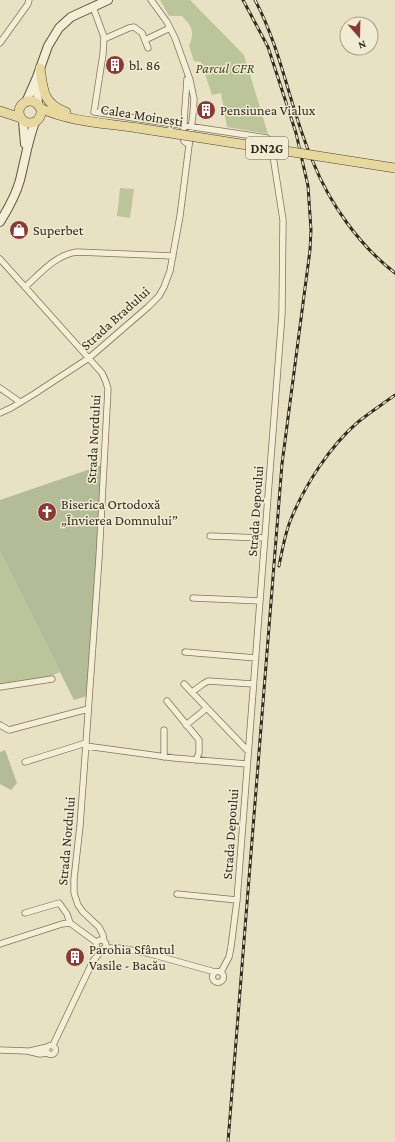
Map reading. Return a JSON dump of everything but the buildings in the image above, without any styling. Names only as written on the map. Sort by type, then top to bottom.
[{"type":"main road","points":[[25,157],[25,130],[19,112],[37,77],[48,46],[58,28],[71,17],[108,0]]},
{"type":"main road","points":[[40,68],[44,90],[48,101],[65,112],[94,122]]},
{"type":"main road","points":[[0,222],[15,195],[36,121],[41,114],[39,107],[37,77]]},
{"type":"main road","points":[[0,111],[32,102],[39,107]]},
{"type":"main road","name":"Calea Moinești","points":[[39,107],[54,114],[75,119],[395,168]]},
{"type":"main road","points":[[0,111],[29,123],[36,121]]},
{"type":"main road","name":"Calea Moinești","points":[[36,121],[75,119]]},
{"type":"street","points":[[0,43],[24,10],[29,0]]},
{"type":"street","name":"Strada Bradului","points":[[0,413],[89,358],[159,296],[168,279],[180,216],[194,99],[188,74],[175,38],[151,0]]},
{"type":"street","points":[[93,7],[104,39],[134,27],[142,33],[148,48]]},
{"type":"street","points":[[145,40],[170,28]]},
{"type":"street","name":"Strada Depoului","points":[[102,944],[195,966],[218,973],[226,963],[231,947],[237,900],[282,314],[284,235],[282,209],[271,143],[266,138],[191,128],[94,112],[104,39]]},
{"type":"street","points":[[188,74],[183,136],[189,147]]},
{"type":"street","points":[[25,287],[53,261],[69,253],[77,252],[172,256]]},
{"type":"street","name":"Strada Nordului","points":[[0,259],[102,373],[106,382],[108,402],[86,744],[80,826],[74,878],[74,893],[80,909],[97,924],[101,930],[103,935],[102,944]]},
{"type":"street","points":[[0,388],[20,402]]},
{"type":"street","points":[[210,536],[265,538]]},
{"type":"street","points":[[193,598],[260,601]]},
{"type":"street","points":[[185,652],[256,658]]},
{"type":"street","points":[[0,687],[52,679]]},
{"type":"street","points":[[192,692],[208,681],[253,684]]},
{"type":"street","points":[[184,684],[248,751]]},
{"type":"street","points":[[167,701],[199,740],[196,760]]},
{"type":"street","points":[[186,725],[207,708]]},
{"type":"street","points":[[0,725],[9,730],[88,709]]},
{"type":"street","points":[[164,730],[164,757]]},
{"type":"street","points":[[25,762],[86,744],[164,757],[247,764]]},
{"type":"street","points":[[177,894],[237,900]]},
{"type":"street","points":[[0,1050],[27,1052],[49,1048],[102,944],[70,923],[67,914],[60,903],[25,913]]},
{"type":"street","points":[[0,944],[62,924],[70,923]]},
{"type":"green space","name":"Parcul CFR","points":[[160,0],[190,0],[244,55],[268,134],[227,127],[221,93],[212,95],[201,62],[194,61],[189,46],[192,37],[192,30],[190,26],[182,16],[169,16]]},
{"type":"green space","points":[[120,188],[134,189],[130,218],[117,216]]},
{"type":"green space","points":[[102,465],[87,696],[74,700],[0,552],[0,500]]},
{"type":"green space","points":[[0,552],[60,672],[51,676],[0,687]]},
{"type":"green space","points":[[5,750],[17,783],[11,790],[0,784],[0,752]]},
{"type":"railway","points":[[228,1142],[282,464],[310,250],[311,230],[308,186],[296,133],[268,47],[243,0]]},
{"type":"railway","points":[[255,0],[272,39],[298,122],[320,178],[337,208],[358,237],[369,250],[395,273]]},
{"type":"railway","points":[[279,566],[285,536],[291,519],[303,493],[319,467],[338,442],[358,422],[395,395]]},
{"type":"place","name":"bl. 86","points":[[115,65]]},
{"type":"place","name":"Pensiunea Vialux","points":[[206,110]]},
{"type":"place","name":"Superbet","points":[[19,230]]},
{"type":"place","name":"Biserica Ortodoxă „Învierea Domnului”","points":[[47,512]]},
{"type":"place","name":"Parohia Sfântul Vasile - Bacău","points":[[75,957]]}]
